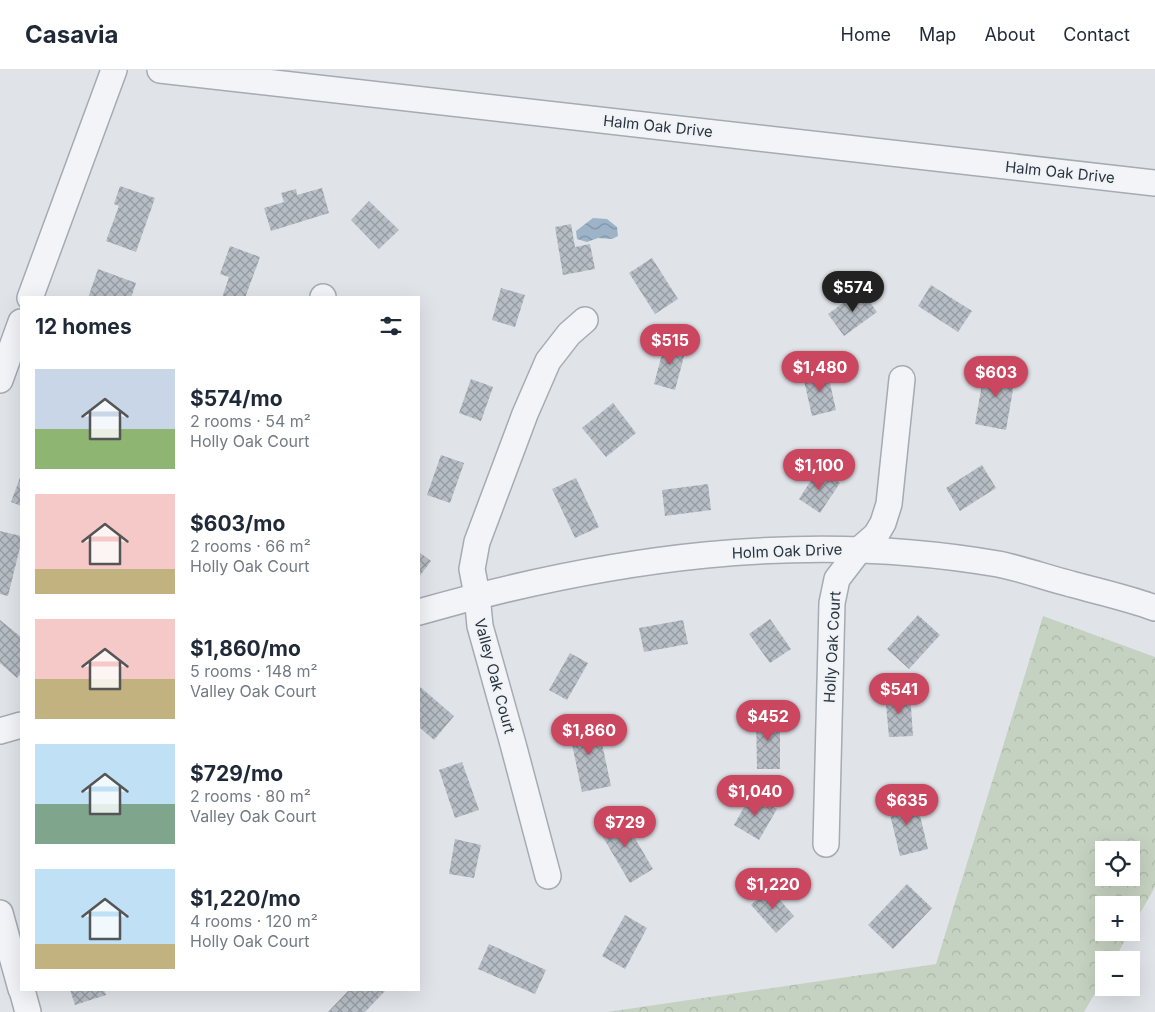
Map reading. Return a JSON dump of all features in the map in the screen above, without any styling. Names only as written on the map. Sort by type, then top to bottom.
[{"type":"street","points":[[31,296],[114,70]]},
{"type":"street","name":"Halm Oak Drive","points":[[160,70],[1155,183]]},
{"type":"street","name":"Valley Oak Court","points":[[548,876],[514,744],[480,626],[472,569],[477,542],[525,414],[548,361],[569,334],[585,320]]},
{"type":"street","points":[[0,380],[20,325]]},
{"type":"street","name":"Holly Oak Court","points":[[826,844],[832,603],[837,579],[860,549],[876,535],[883,523],[888,504],[902,379]]},
{"type":"street","name":"Holm Oak Drive","points":[[420,612],[477,596],[625,564],[684,557],[776,550],[860,549],[942,556],[1000,565],[1130,599],[1155,608]]},
{"type":"street","points":[[0,731],[20,725]]},
{"type":"street","points":[[0,913],[20,986]]},
{"type":"street","points":[[21,991],[28,1012]]},
{"type":"green space","points":[[1043,616],[1155,657],[1155,887],[1140,913],[1140,896],[1095,896],[1095,941],[1125,941],[1119,951],[1095,951],[1095,993],[1084,1012],[607,1012],[936,964]]},
{"type":"water","points":[[593,218],[607,219],[617,227],[618,236],[612,239],[598,238],[587,242],[577,239],[576,231]]},
{"type":"building","points":[[120,186],[155,198],[136,252],[106,241],[119,206],[114,204]]},
{"type":"building","points":[[322,188],[329,213],[271,231],[264,208],[284,202],[281,193],[296,189],[297,195]]},
{"type":"building","points":[[369,201],[399,230],[379,249],[351,220]]},
{"type":"building","points":[[571,224],[575,247],[590,244],[595,269],[563,275],[555,227]]},
{"type":"building","points":[[230,246],[260,257],[246,296],[223,296],[229,277],[220,274]]},
{"type":"building","points":[[652,258],[678,299],[655,314],[629,273]]},
{"type":"building","points":[[98,269],[136,283],[132,296],[89,296]]},
{"type":"building","points":[[931,285],[972,311],[958,332],[918,306]]},
{"type":"building","points":[[501,288],[525,295],[515,327],[492,320]]},
{"type":"building","points":[[861,290],[877,312],[844,336],[828,314]]},
{"type":"building","points":[[665,343],[686,349],[675,390],[654,384]]},
{"type":"building","points":[[985,367],[1016,372],[1006,430],[975,424]]},
{"type":"building","points":[[827,370],[836,410],[812,416],[803,376]]},
{"type":"building","points":[[471,379],[493,387],[481,421],[459,413]]},
{"type":"building","points":[[613,403],[636,433],[606,457],[582,428]]},
{"type":"building","points":[[441,455],[464,463],[450,503],[427,495]]},
{"type":"building","points":[[982,465],[996,488],[960,511],[946,488]]},
{"type":"building","points":[[819,468],[840,483],[820,513],[799,499]]},
{"type":"building","points":[[20,478],[20,506],[11,502]]},
{"type":"building","points":[[576,478],[599,527],[575,538],[552,489]]},
{"type":"building","points":[[708,484],[711,510],[665,516],[662,490]]},
{"type":"building","points":[[0,531],[20,536],[20,547],[8,596],[0,594]]},
{"type":"building","points":[[420,553],[431,561],[420,576]]},
{"type":"building","points":[[918,615],[940,635],[909,669],[887,649]]},
{"type":"building","points":[[770,619],[791,649],[770,663],[749,634]]},
{"type":"building","points":[[0,620],[20,636],[20,674],[17,678],[0,663]]},
{"type":"building","points":[[683,620],[688,644],[644,652],[639,628]]},
{"type":"building","points":[[570,653],[588,663],[567,700],[549,690]]},
{"type":"building","points":[[420,687],[454,716],[434,740],[420,728]]},
{"type":"building","points":[[910,693],[913,736],[889,737],[885,694]]},
{"type":"building","points":[[756,715],[780,715],[780,769],[757,769]]},
{"type":"building","points":[[597,720],[611,786],[582,792],[568,725]]},
{"type":"building","points":[[462,762],[479,810],[455,818],[439,770]]},
{"type":"building","points":[[751,795],[777,809],[759,840],[734,825]]},
{"type":"building","points":[[915,795],[928,849],[900,856],[887,802]]},
{"type":"building","points":[[620,813],[653,869],[630,883],[597,827]]},
{"type":"building","points":[[455,839],[481,845],[474,878],[449,874]]},
{"type":"building","points":[[907,884],[932,908],[893,949],[868,925]]},
{"type":"building","points":[[769,888],[794,916],[776,933],[751,905]]},
{"type":"building","points":[[625,915],[647,928],[625,969],[602,956]]},
{"type":"building","points":[[489,944],[546,970],[535,994],[478,969]]},
{"type":"building","points":[[70,991],[104,991],[106,995],[75,1005]]},
{"type":"building","points":[[348,991],[385,991],[365,1012],[328,1012]]}]
